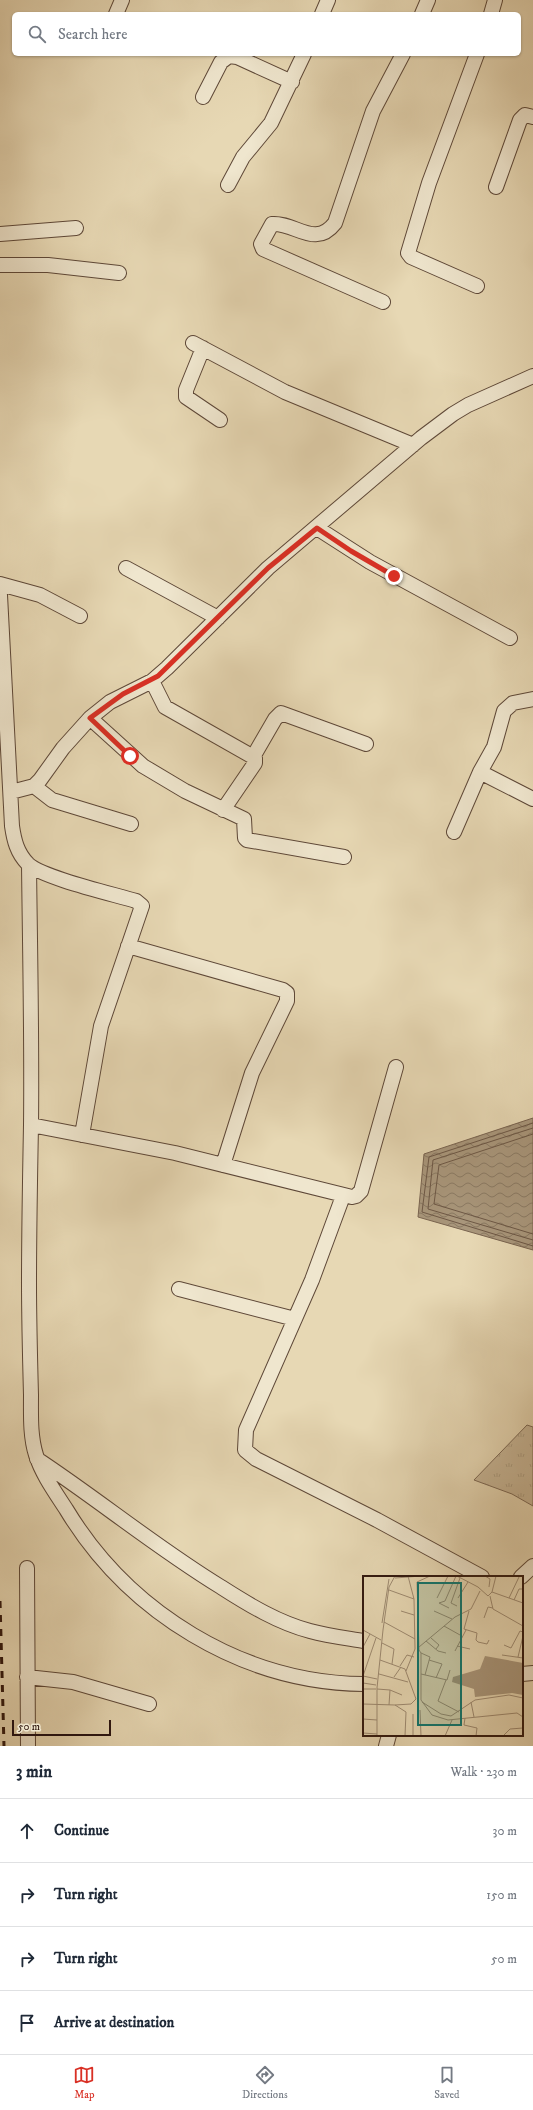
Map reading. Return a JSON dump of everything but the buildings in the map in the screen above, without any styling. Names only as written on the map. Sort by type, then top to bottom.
[{"type":"street","points":[[117,12],[122,0]]},
{"type":"street","points":[[323,12],[328,0]]},
{"type":"street","points":[[423,12],[428,0]]},
{"type":"street","points":[[491,12],[495,0]]},
{"type":"street","points":[[203,97],[221,62],[229,56],[237,57],[292,82]]},
{"type":"street","points":[[228,184],[243,157],[271,123],[303,56]]},
{"type":"street","points":[[383,302],[263,249],[262,244],[272,224],[318,234],[326,232],[335,223],[373,111],[402,56]]},
{"type":"street","points":[[476,56],[429,183],[408,253],[411,258],[477,286]]},
{"type":"street","points":[[496,187],[520,120],[525,116],[533,117]]},
{"type":"street","points":[[0,234],[76,228]]},
{"type":"street","points":[[0,265],[48,265],[119,273]]},
{"type":"street","points":[[220,420],[187,399],[185,394],[198,346],[285,392],[413,445]]},
{"type":"street","points":[[11,792],[34,786],[63,748],[90,718],[123,694],[152,681],[268,568],[413,445],[453,414],[533,376]]},
{"type":"street","points":[[317,528],[370,562],[510,638]]},
{"type":"street","points":[[126,568],[218,618]]},
{"type":"street","points":[[0,584],[40,596],[80,616]]},
{"type":"street","points":[[0,596],[12,826],[15,843],[20,855],[29,866],[46,874],[140,903],[142,909],[101,1026],[82,1135]]},
{"type":"street","points":[[152,681],[165,707],[256,759],[255,763],[223,810]]},
{"type":"street","points":[[454,832],[480,772],[494,747],[504,711],[513,703],[533,699]]},
{"type":"street","points":[[253,757],[275,719],[281,713],[366,744]]},
{"type":"street","points":[[90,718],[144,766],[185,791],[245,820],[245,837],[247,840],[344,856]]},
{"type":"street","points":[[480,772],[533,799]]},
{"type":"street","points":[[34,786],[52,800],[130,824]]},
{"type":"street","points":[[29,866],[31,1125],[29,1190],[29,1332],[32,1434],[37,1459],[58,1496],[87,1541],[110,1568],[144,1600],[165,1617],[209,1645],[246,1662],[291,1675],[321,1681],[363,1684]]},
{"type":"street","points":[[128,946],[283,990],[287,993],[287,1001],[252,1073],[223,1165]]},
{"type":"street","points":[[31,1125],[168,1151],[343,1196],[356,1196],[361,1191],[396,1067]]},
{"type":"street","points":[[343,1196],[312,1280],[246,1430],[245,1450],[256,1459],[376,1520],[480,1576]]},
{"type":"street","points":[[179,1289],[295,1319]]},
{"type":"street","points":[[37,1459],[86,1491],[168,1554],[245,1602],[277,1619],[310,1631],[363,1641]]},
{"type":"street","points":[[522,1576],[533,1566]]},
{"type":"street","points":[[27,1568],[28,1746]]},
{"type":"street","points":[[523,1674],[533,1673]]},
{"type":"street","points":[[28,1677],[73,1682],[149,1704]]},
{"type":"street","points":[[386,1746],[389,1736]]},
{"type":"green space","points":[[527,1425],[533,1427],[533,1506],[512,1494],[474,1480]]},
{"type":"water","points":[[533,1118],[533,1250],[418,1217],[424,1154]]},
{"type":"railway","points":[[0,1601],[4,1746]]},
{"type":"route","points":[[130,756],[90,718],[110,702],[123,694],[152,681],[158,676],[268,568],[317,528],[351,551],[394,576]]}]
